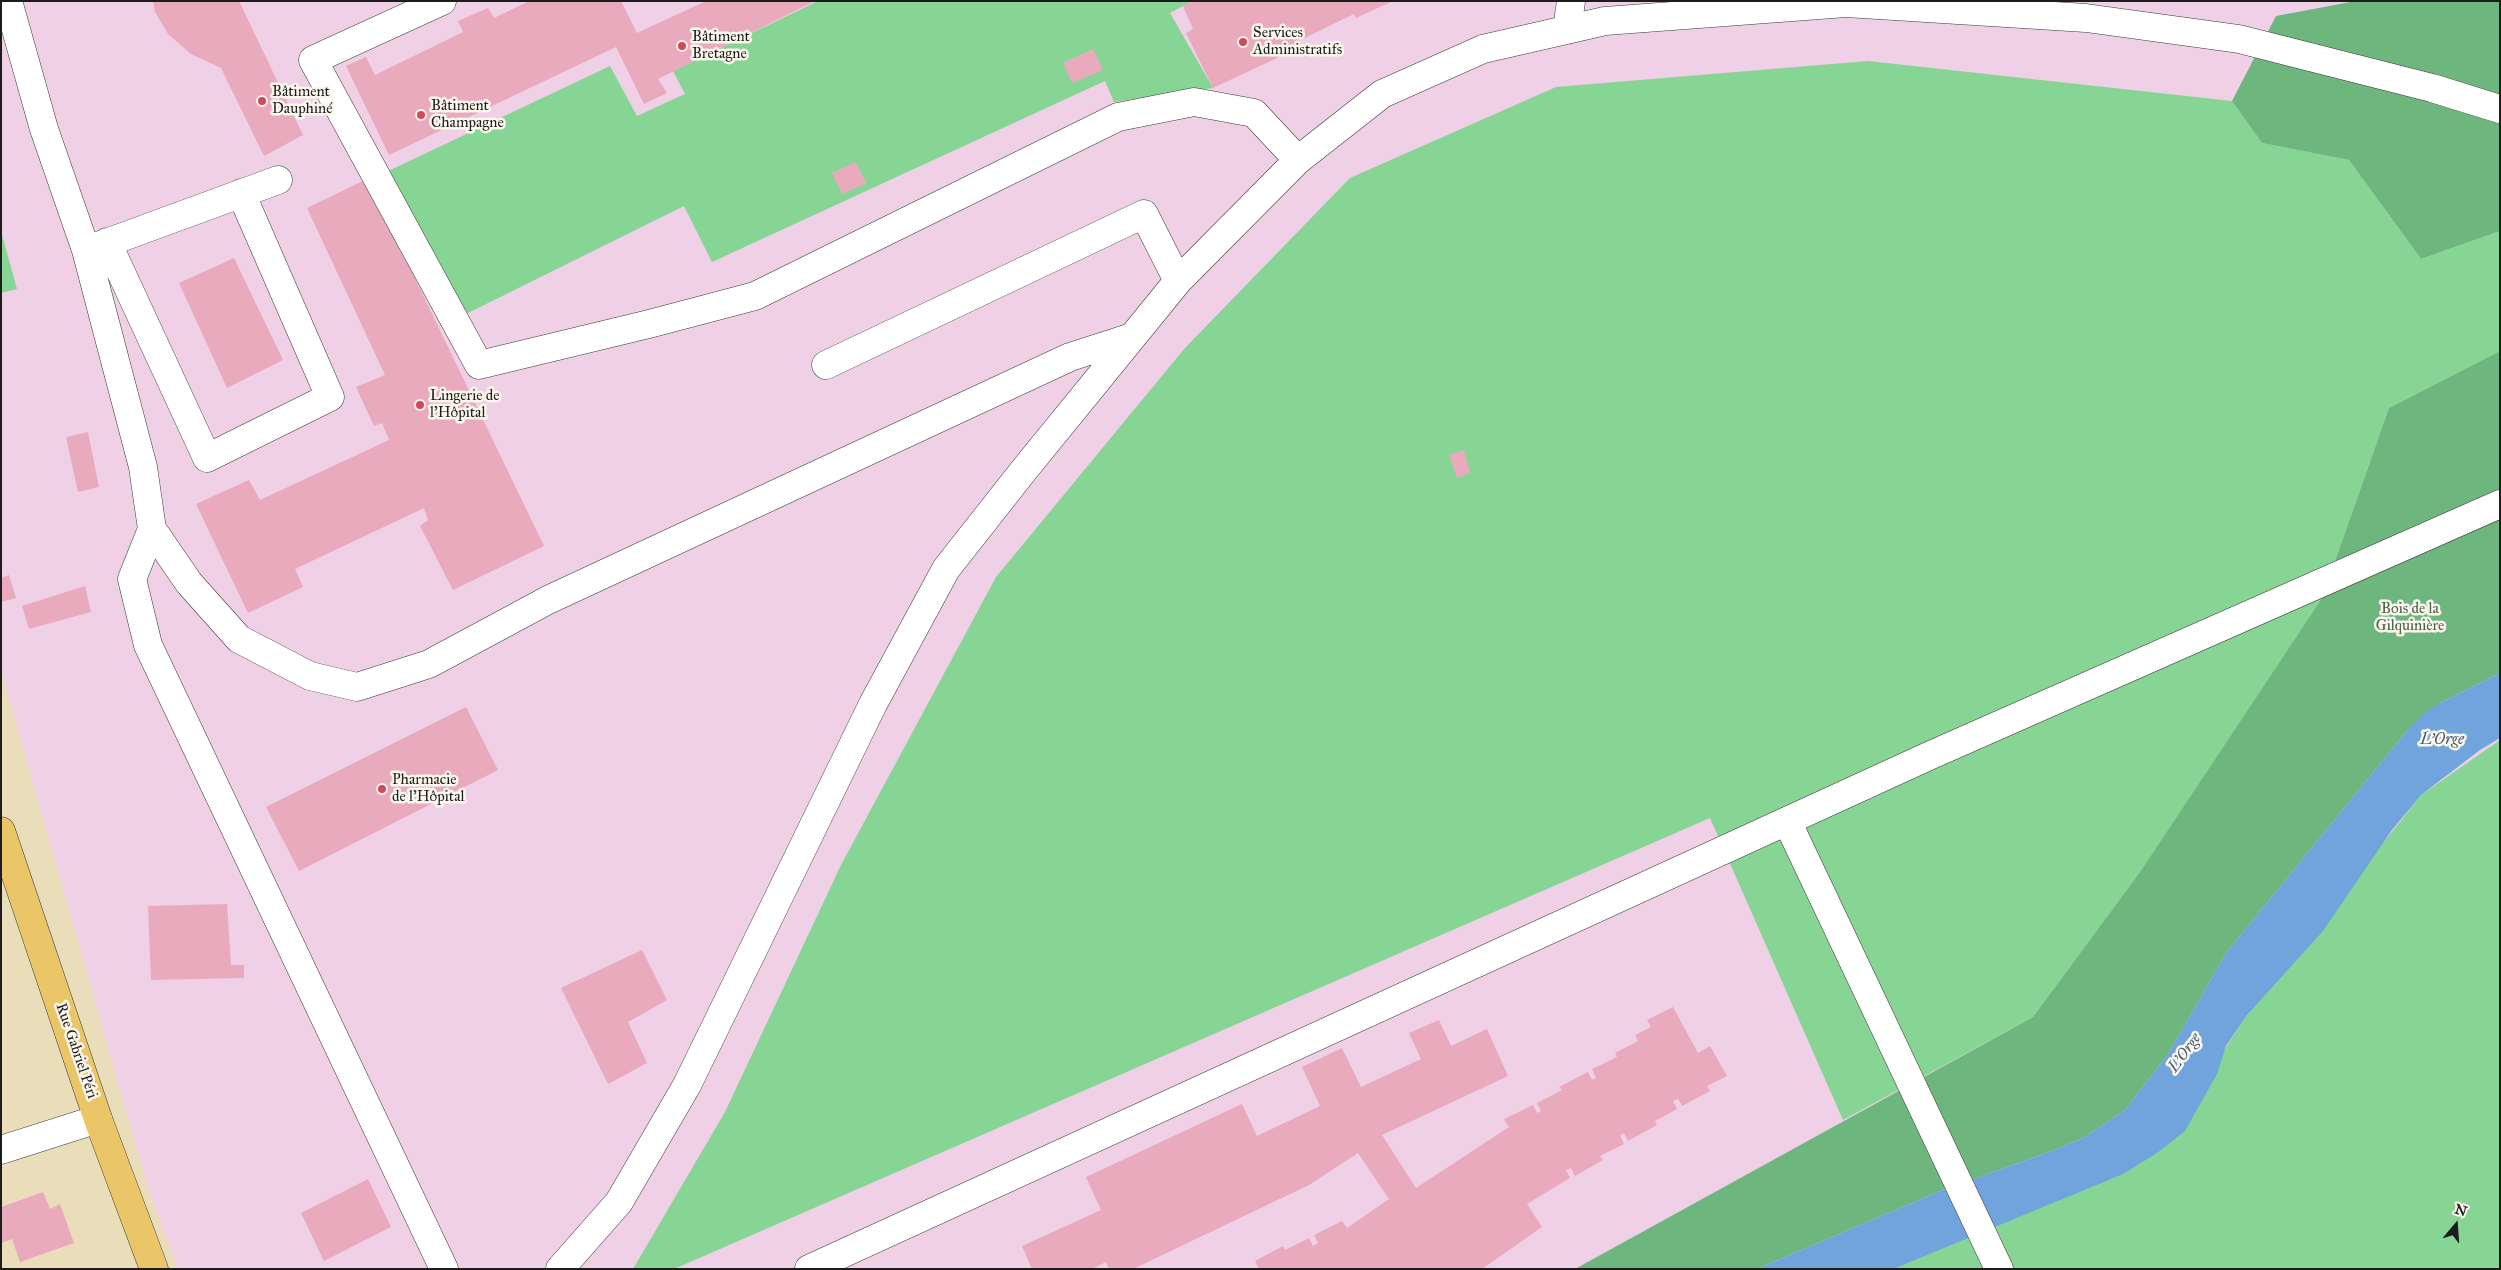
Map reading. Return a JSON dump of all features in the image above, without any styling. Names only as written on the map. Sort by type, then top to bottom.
[{"type":"main road","name":"Rue Gabriel Péri","points":[[1,831],[98,1118],[154,1269]]},
{"type":"street","points":[[8,1],[44,129],[96,246],[207,458],[330,397],[241,193]]},
{"type":"street","points":[[442,1],[313,60],[479,365],[755,296],[1118,117],[1194,102],[1254,113],[1298,160]]},
{"type":"street","points":[[1567,30],[1570,1]]},
{"type":"street","points":[[560,1269],[619,1202],[687,1085],[872,704],[946,569],[1178,281],[1298,160],[1382,94],[1483,48],[1606,21],[1731,6],[1846,3],[2086,18],[2239,39],[2432,88],[2500,109]]},
{"type":"street","points":[[96,246],[278,180]]},
{"type":"street","points":[[826,365],[1144,214],[1178,281]]},
{"type":"street","points":[[96,246],[143,467],[152,530],[189,583],[239,639],[310,676],[357,687],[429,664],[548,600],[1070,357],[1132,337]]},
{"type":"street","points":[[809,1269],[1787,821],[2500,504]]},
{"type":"street","points":[[152,530],[132,579],[148,645],[444,1269]]},
{"type":"street","points":[[1787,821],[1994,1259]]},
{"type":"street","points":[[1,1150],[98,1118]]},
{"type":"shaded area","points":[[1,1],[2500,1],[2500,740],[2421,795],[2185,1131],[1914,1269],[178,1269],[149,1191],[1,670]]},
{"type":"green space","points":[[818,1],[1192,1],[1170,13],[1213,88],[1114,102],[1105,81],[712,262],[684,206],[460,317],[384,173],[610,66],[637,116],[685,94],[673,71]]},
{"type":"green space","points":[[2356,1],[2500,1],[2500,231],[2421,259],[2349,160],[2262,143],[2232,101],[2276,16]]},
{"type":"green space","points":[[1868,61],[2232,101],[2262,143],[2349,160],[2421,259],[2500,231],[2500,351],[2389,408],[2322,598],[2140,872],[2033,1017],[1843,1120],[1710,818],[674,1269],[633,1269],[725,1112],[841,865],[996,577],[1185,348],[1350,178],[1556,87]]},
{"type":"green space","points":[[1,231],[17,289],[1,293]]},
{"type":"green space","name":"Bois de la Gilquinière","points":[[2500,351],[2500,673],[2440,703],[2406,732],[2226,953],[2168,1054],[2125,1110],[2085,1137],[2052,1151],[1940,1191],[1757,1269],[1575,1269],[2033,1017],[2140,872],[2322,598],[2389,408]]},
{"type":"green space","points":[[2500,740],[2500,1269],[1892,1269],[2157,1153],[2247,1015],[2421,795]]},
{"type":"water","name":"L'Orge","points":[[2500,673],[2500,738],[2480,750],[2421,795],[2392,830],[2323,931],[2247,1015],[2226,1046],[2217,1074],[2185,1131],[2157,1153],[2123,1174],[1893,1269],[1757,1269],[1940,1191],[2052,1151],[2085,1137],[2125,1110],[2168,1054],[2226,953],[2406,732],[2424,713]]},
{"type":"building","name":"Bâtiment Dauphiné","points":[[153,1],[239,1],[303,135],[264,156],[221,68],[191,54],[168,34],[155,12]]},
{"type":"building","name":"Bâtiment Champagne","points":[[529,1],[621,1],[637,33],[706,1],[815,1],[658,79],[667,93],[644,104],[616,47],[389,155],[346,66],[366,57],[375,75],[463,32],[458,21],[488,8],[494,18]]},
{"type":"building","name":"Services Administratifs","points":[[1192,1],[1393,1],[1356,18],[1354,14],[1278,51],[1279,57],[1213,88],[1186,33],[1193,29],[1183,6]]},
{"type":"building","points":[[1093,49],[1103,70],[1072,83],[1063,63]]},
{"type":"building","points":[[855,162],[867,183],[842,194],[832,173]]},
{"type":"building","name":"Lingerie de l'Hôpital","points":[[367,179],[544,546],[453,590],[420,526],[428,520],[424,508],[295,569],[303,587],[248,613],[196,504],[249,480],[260,500],[389,440],[382,423],[374,426],[356,387],[385,375],[307,208]]},
{"type":"building","points":[[234,258],[283,360],[227,388],[179,283]]},
{"type":"building","points":[[88,432],[99,487],[78,492],[66,437]]},
{"type":"building","points":[[1464,450],[1470,473],[1457,478],[1449,455]]},
{"type":"building","points":[[9,575],[16,598],[1,602],[1,578]]},
{"type":"building","points":[[85,586],[91,612],[29,629],[22,606]]},
{"type":"building","name":"Pharmacie de l'Hôpital","points":[[466,707],[498,770],[299,871],[266,807]]},
{"type":"building","points":[[227,904],[231,965],[244,965],[244,978],[151,980],[148,906]]},
{"type":"building","points":[[642,950],[667,1000],[628,1022],[647,1063],[608,1084],[561,988]]},
{"type":"building","points":[[1673,1007],[1698,1053],[1710,1046],[1727,1076],[1707,1086],[1710,1091],[1682,1106],[1678,1099],[1673,1101],[1677,1109],[1655,1121],[1657,1125],[1628,1141],[1624,1133],[1620,1135],[1624,1144],[1600,1156],[1603,1160],[1575,1176],[1571,1168],[1566,1170],[1570,1178],[1527,1204],[1542,1227],[1482,1269],[1259,1269],[1255,1261],[1283,1246],[1285,1250],[1309,1238],[1313,1246],[1318,1243],[1314,1235],[1342,1221],[1347,1228],[1389,1199],[1358,1153],[1309,1185],[1133,1269],[1109,1269],[1106,1262],[1092,1269],[1032,1269],[1022,1246],[1101,1210],[1086,1177],[1242,1104],[1257,1136],[1320,1106],[1302,1067],[1342,1048],[1361,1087],[1421,1059],[1409,1033],[1439,1020],[1451,1046],[1487,1029],[1508,1076],[1382,1135],[1416,1188],[1509,1127],[1504,1119],[1533,1105],[1537,1113],[1541,1111],[1537,1103],[1562,1090],[1559,1087],[1588,1072],[1592,1080],[1596,1078],[1592,1069],[1617,1057],[1615,1053],[1638,1041],[1635,1035],[1651,1027],[1647,1020]]},
{"type":"building","points":[[368,1179],[391,1227],[324,1261],[301,1213]]},
{"type":"building","points":[[43,1192],[50,1209],[60,1204],[74,1243],[20,1262],[12,1239],[1,1243],[1,1207]]},
{"type":"place","name":"Services Administratifs","points":[[1243,42]]},
{"type":"place","name":"Bâtiment Bretagne","points":[[682,46]]},
{"type":"place","name":"Bâtiment Dauphiné","points":[[262,101]]},
{"type":"place","name":"Bâtiment Champagne","points":[[421,115]]},
{"type":"place","name":"Lingerie de l'Hôpital","points":[[420,405]]},
{"type":"place","name":"Pharmacie de l'Hôpital","points":[[382,789]]}]
